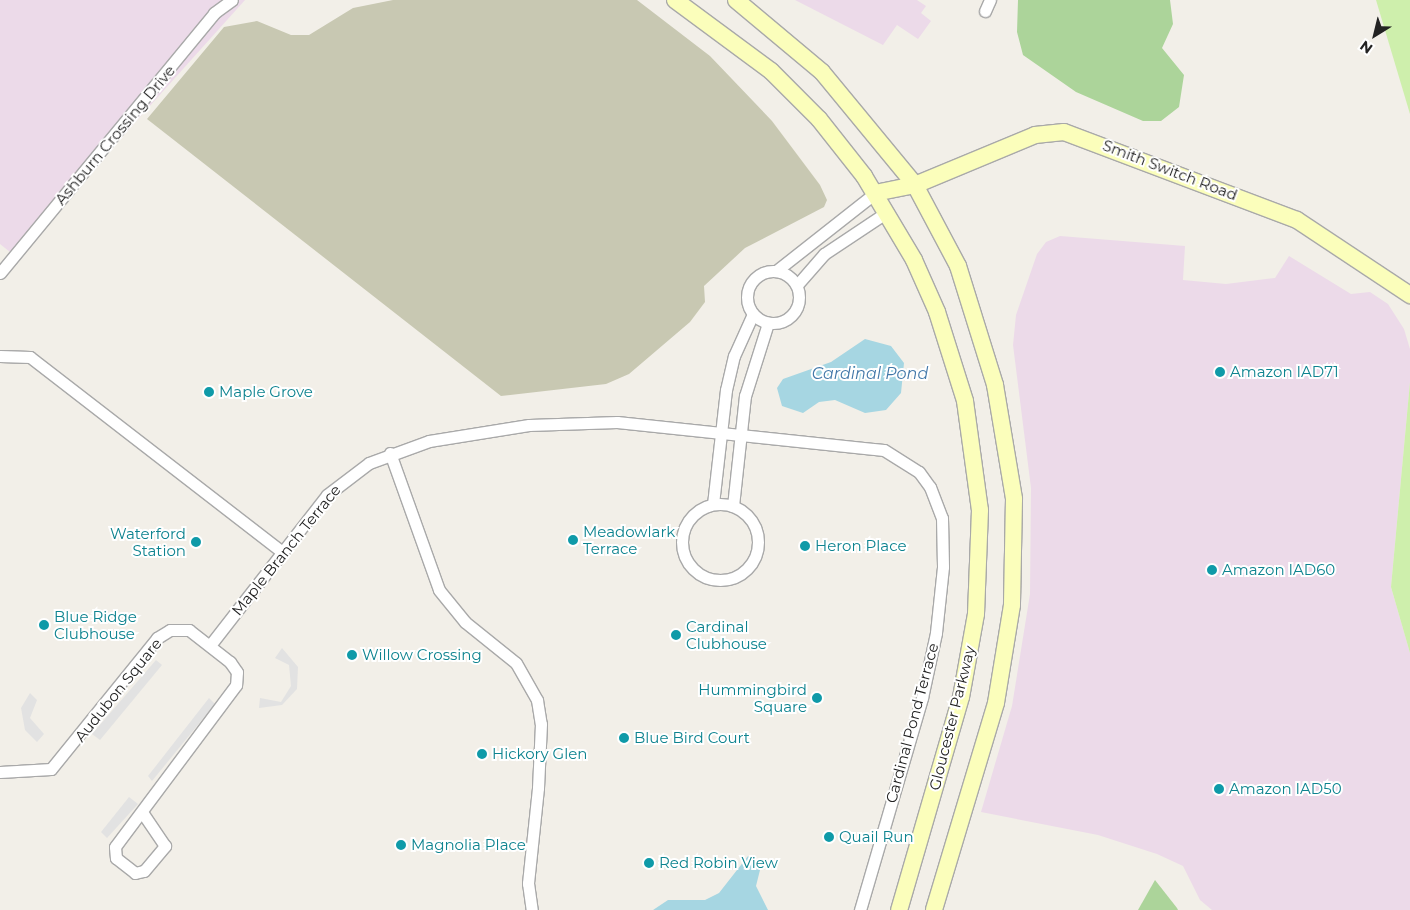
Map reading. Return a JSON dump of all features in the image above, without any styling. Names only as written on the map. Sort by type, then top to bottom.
[{"type":"main road","name":"Gloucester Parkway","points":[[675,0],[771,71],[819,119],[875,193],[914,260],[953,359],[975,450],[980,510],[980,566],[970,655],[899,910]]},
{"type":"main road","points":[[736,0],[822,72],[915,185],[958,266],[996,385],[1008,448],[1016,546],[1012,605],[996,703],[934,910]]},
{"type":"main road","name":"Smith Switch Road","points":[[875,193],[915,185],[1035,135],[1064,132],[1297,220],[1410,295]]},
{"type":"main road","name":"Smith Switch Road","points":[[887,212],[915,185]]},
{"type":"street","name":"Ashburn Crossing Drive","points":[[2,266],[214,13],[232,0]]},
{"type":"street","points":[[985,11],[990,0]]},
{"type":"street","points":[[875,193],[776,271],[763,273],[749,286],[747,299],[753,314],[768,323],[786,320],[794,313],[799,302],[797,285],[824,254],[887,212]]},
{"type":"street","points":[[776,271],[797,285]]},
{"type":"street","points":[[713,504],[734,356],[753,314]]},
{"type":"street","points":[[733,506],[740,432],[750,373],[768,323]]},
{"type":"street","points":[[0,356],[30,356],[282,552]]},
{"type":"street","name":"Maple Branch Terrace","points":[[211,644],[327,495],[390,453],[471,432],[581,422],[722,430]]},
{"type":"street","name":"Cardinal Pond Terrace","points":[[722,430],[884,450],[919,472],[942,518],[943,567],[936,633],[922,698],[860,910]]},
{"type":"street","points":[[390,453],[439,590],[466,622],[516,663],[537,700],[541,724],[539,778],[528,883],[532,910]]},
{"type":"street","points":[[713,504],[733,506],[752,521],[757,549],[743,574],[720,581],[694,571],[681,545],[686,522],[713,504]]},
{"type":"street","name":"Audubon Square","points":[[0,772],[51,768],[63,759],[157,638],[170,630],[188,630],[211,644],[237,672],[234,691],[115,847],[116,858],[135,873],[144,871],[165,846],[142,812]]},
{"type":"shaded area","points":[[0,0],[245,0],[15,256],[0,244]]},
{"type":"shaded area","points":[[393,0],[637,0],[710,56],[772,121],[820,185],[827,200],[824,207],[745,248],[704,286],[705,302],[690,322],[629,374],[606,384],[501,396],[147,119],[224,27],[257,21],[291,35],[309,35],[353,8]]},
{"type":"shaded area","points":[[795,0],[917,0],[926,6],[921,13],[931,21],[918,39],[897,25],[883,45]]},
{"type":"shaded area","points":[[1060,236],[1185,246],[1183,280],[1226,284],[1275,278],[1289,256],[1351,294],[1370,292],[1388,304],[1404,329],[1410,349],[1410,382],[1391,587],[1410,653],[1410,910],[1212,910],[1200,900],[1183,866],[1157,854],[1098,835],[981,812],[1012,706],[1030,594],[1031,488],[1013,345],[1016,315],[1037,254],[1046,242]]},
{"type":"shaded area","points":[[282,648],[298,667],[297,689],[282,705],[259,708],[260,698],[281,702],[291,686],[289,665],[275,658]]},
{"type":"shaded area","points":[[156,660],[162,665],[100,740],[92,734]]},
{"type":"shaded area","points":[[30,693],[37,700],[30,718],[44,734],[37,742],[25,730],[21,708]]},
{"type":"shaded area","points":[[209,698],[215,704],[152,781],[148,776]]},
{"type":"shaded area","points":[[129,797],[138,804],[107,838],[101,832]]},
{"type":"green space","points":[[1018,0],[1170,0],[1173,24],[1162,48],[1184,75],[1179,107],[1161,121],[1143,121],[1076,92],[1023,55],[1017,32]]},
{"type":"green space","points":[[1376,0],[1410,0],[1410,114]]},
{"type":"green space","points":[[1410,382],[1410,653],[1391,587]]},
{"type":"green space","points":[[1155,880],[1177,908],[1178,910],[1138,910]]},
{"type":"water","name":"Cardinal Pond","points":[[865,339],[891,346],[904,363],[901,393],[886,410],[865,413],[835,400],[819,402],[803,413],[782,406],[777,388],[783,379],[831,362]]},
{"type":"water","points":[[748,856],[760,870],[756,886],[768,910],[653,910],[668,900],[705,900],[719,893]]},
{"type":"place","name":"Amazon IAD71","points":[[1220,372]]},
{"type":"place","name":"Maple Grove","points":[[209,392]]},
{"type":"place","name":"Meadowlark Terrace","points":[[573,540]]},
{"type":"place","name":"Waterford Station","points":[[196,542]]},
{"type":"place","name":"Heron Place","points":[[805,546]]},
{"type":"place","name":"Amazon IAD60","points":[[1212,570]]},
{"type":"place","name":"Blue Ridge Clubhouse","points":[[44,625]]},
{"type":"place","name":"Cardinal Clubhouse","points":[[676,635]]},
{"type":"place","name":"Willow Crossing","points":[[352,655]]},
{"type":"place","name":"Hummingbird Square","points":[[817,698]]},
{"type":"place","name":"Blue Bird Court","points":[[624,738]]},
{"type":"place","name":"Hickory Glen","points":[[482,754]]},
{"type":"place","name":"Amazon IAD50","points":[[1219,789]]},
{"type":"place","name":"Quail Run","points":[[829,837]]},
{"type":"place","name":"Magnolia Place","points":[[401,845]]},
{"type":"place","name":"Red Robin View","points":[[649,863]]}]
